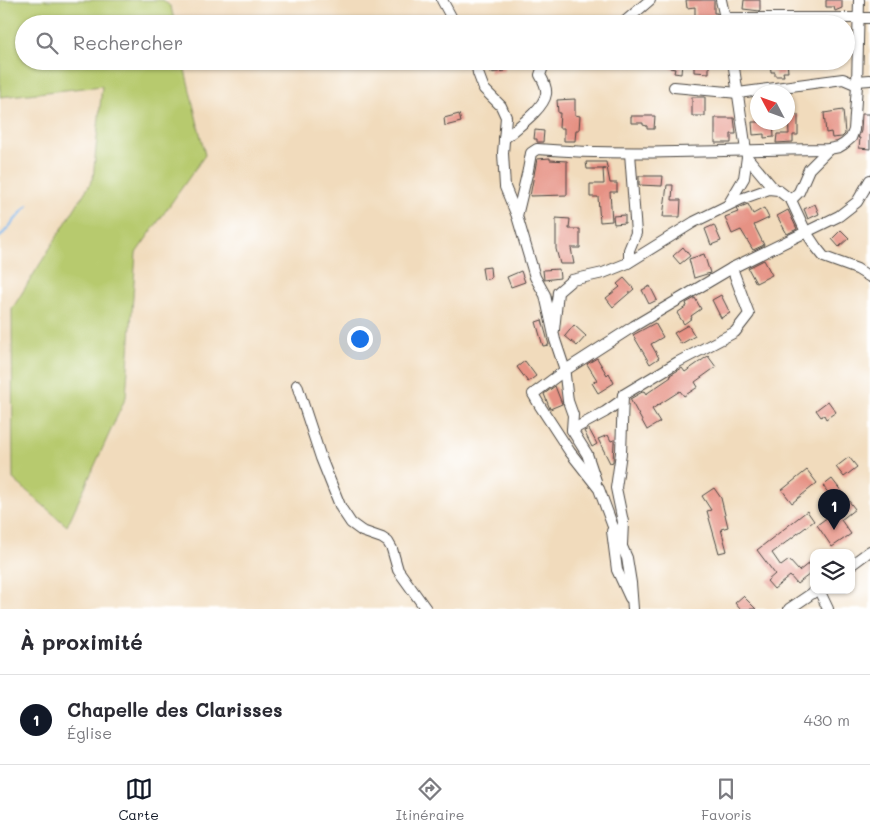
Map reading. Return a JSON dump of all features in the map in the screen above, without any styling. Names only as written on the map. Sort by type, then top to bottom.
[{"type":"street","points":[[442,0],[450,15]]},
{"type":"street","points":[[632,15],[650,0]]},
{"type":"street","points":[[720,0],[724,15]]},
{"type":"street","points":[[517,216],[531,153],[537,149],[630,153],[747,154],[839,147],[851,138],[854,130],[859,0]]},
{"type":"street","points":[[855,17],[870,18]]},
{"type":"street","points":[[478,70],[484,88],[501,106],[506,117],[504,138],[505,187],[517,216],[534,277],[545,294],[555,340],[562,359],[568,401],[573,415],[572,430],[587,454],[629,567],[633,606]]},
{"type":"street","points":[[504,138],[525,122],[540,106],[546,95],[540,75],[541,70]]},
{"type":"street","points":[[727,206],[744,178],[747,154],[734,70]]},
{"type":"street","points":[[674,87],[738,93],[843,79],[857,83],[870,80]]},
{"type":"street","points":[[791,200],[799,192],[809,169],[829,149]]},
{"type":"street","points":[[629,262],[629,250],[636,233],[630,153]]},
{"type":"street","points":[[747,154],[774,189],[791,200],[806,232],[824,257],[856,269],[870,277]]},
{"type":"street","points":[[600,489],[570,452],[534,396],[535,391],[564,370],[634,326],[732,268],[839,216],[857,202],[870,180]]},
{"type":"street","points":[[554,330],[558,292],[572,280],[603,273],[629,262],[675,233],[727,206],[741,199],[774,189]]},
{"type":"street","points":[[572,430],[605,412],[622,400],[623,395],[678,362],[735,332],[749,314],[732,268]]},
{"type":"street","points":[[297,385],[321,458],[346,516],[362,531],[388,542],[398,570],[426,609]]},
{"type":"street","points":[[622,546],[623,522],[616,488],[621,453],[623,395]]},
{"type":"street","points":[[610,519],[617,570],[633,606]]},
{"type":"street","points":[[855,562],[870,551]]},
{"type":"street","points":[[789,609],[812,594]]},
{"type":"street","points":[[820,594],[828,609]]},
{"type":"green space","points":[[0,0],[163,0],[171,7],[173,15],[15,15],[15,70],[185,70],[205,155],[136,253],[126,397],[67,526],[13,479],[12,309],[93,179],[102,86],[0,97]]},
{"type":"building","points":[[686,0],[714,0],[714,13],[717,13],[717,15],[695,15],[695,7],[687,8]]},
{"type":"building","points":[[744,0],[760,0],[760,11],[743,9]]},
{"type":"building","points":[[826,0],[842,0],[842,8],[835,11],[834,7],[826,7]]},
{"type":"building","points":[[490,70],[505,70],[505,71],[490,73]]},
{"type":"building","points":[[675,70],[681,70],[681,74],[674,73]]},
{"type":"building","points":[[694,70],[709,70],[709,73],[694,72]]},
{"type":"building","points":[[771,70],[788,70],[788,72],[783,72],[784,76],[775,76],[775,72],[771,72]]},
{"type":"building","points":[[692,97],[705,97],[705,116],[692,116]]},
{"type":"building","points":[[575,99],[575,115],[580,116],[579,130],[576,130],[575,141],[564,141],[564,128],[559,128],[560,113],[558,113],[557,100]]},
{"type":"building","points":[[843,110],[845,134],[842,137],[832,138],[831,132],[826,133],[824,113]]},
{"type":"building","points":[[459,114],[461,122],[445,126],[444,118]]},
{"type":"building","points":[[862,114],[870,114],[870,149],[859,148],[860,138],[858,138],[861,131]]},
{"type":"building","points":[[795,115],[798,115],[798,135],[793,135],[793,142],[776,143],[777,134],[789,134],[789,130],[795,130]]},
{"type":"building","points":[[631,116],[655,116],[654,129],[647,129],[647,126],[643,125],[643,123],[631,123]]},
{"type":"building","points":[[715,118],[734,118],[736,134],[731,134],[731,143],[715,143]]},
{"type":"building","points":[[535,130],[544,131],[543,142],[537,142],[537,139],[534,139]]},
{"type":"building","points":[[753,130],[774,130],[774,137],[764,138],[764,134],[753,135]]},
{"type":"building","points":[[550,158],[550,160],[567,161],[567,195],[530,196],[537,159]]},
{"type":"building","points":[[586,162],[606,162],[610,183],[617,183],[617,192],[610,192],[612,221],[600,222],[598,197],[590,197],[590,184],[604,184],[603,169],[587,169]]},
{"type":"building","points":[[639,176],[663,176],[662,186],[639,185]]},
{"type":"building","points":[[667,185],[673,185],[672,200],[681,200],[680,217],[663,217]]},
{"type":"building","points":[[748,204],[753,214],[764,208],[769,218],[754,225],[764,245],[753,250],[741,230],[732,234],[725,217],[738,212],[736,209]]},
{"type":"building","points":[[815,204],[819,214],[808,219],[804,209]]},
{"type":"building","points":[[788,210],[797,229],[787,234],[777,216]]},
{"type":"building","points":[[625,215],[625,223],[614,224],[613,216]]},
{"type":"building","points":[[556,218],[570,219],[569,229],[580,229],[580,248],[571,248],[574,264],[560,264],[556,249]]},
{"type":"building","points":[[714,225],[721,241],[711,245],[705,229]]},
{"type":"building","points":[[841,230],[849,238],[839,247],[832,239]]},
{"type":"building","points":[[683,247],[690,256],[680,264],[673,256]]},
{"type":"building","points":[[704,254],[710,273],[694,278],[689,259]]},
{"type":"building","points":[[764,260],[772,275],[756,283],[748,268]]},
{"type":"building","points":[[490,267],[491,278],[484,280],[482,268]]},
{"type":"building","points":[[559,269],[560,278],[544,280],[543,270]]},
{"type":"building","points":[[521,271],[525,282],[511,287],[507,277]]},
{"type":"building","points":[[624,278],[634,289],[613,307],[606,298],[620,287],[617,284]]},
{"type":"building","points":[[650,286],[657,300],[649,304],[642,290]]},
{"type":"building","points":[[721,295],[730,313],[721,318],[712,300]]},
{"type":"building","points":[[695,298],[701,309],[684,324],[677,313],[687,306],[686,303]]},
{"type":"building","points":[[542,320],[549,345],[543,346],[536,322]]},
{"type":"building","points":[[655,323],[663,337],[651,344],[659,358],[650,364],[633,335]]},
{"type":"building","points":[[574,325],[586,336],[577,346],[565,336]]},
{"type":"building","points":[[688,325],[695,336],[681,344],[674,333]]},
{"type":"building","points":[[708,356],[716,367],[695,382],[698,387],[684,396],[680,391],[652,409],[660,422],[647,430],[630,399],[644,391],[646,394],[671,377],[670,375],[682,368],[685,372]]},
{"type":"building","points":[[597,358],[614,383],[598,393],[592,383],[597,380],[587,364]]},
{"type":"building","points":[[525,361],[536,376],[528,382],[517,367]]},
{"type":"building","points":[[555,386],[562,404],[550,409],[544,394]]},
{"type":"building","points":[[828,401],[836,412],[826,419],[824,415],[821,417],[816,410]]},
{"type":"building","points":[[589,429],[597,444],[592,447],[584,431]]},
{"type":"building","points":[[608,435],[611,441],[614,440],[613,462],[610,463],[598,439]]},
{"type":"building","points":[[849,457],[857,467],[844,477],[836,467]]},
{"type":"building","points":[[807,470],[817,483],[792,503],[782,490]]},
{"type":"building","points":[[832,479],[855,509],[841,520],[851,534],[832,547],[817,525],[840,508],[823,486]]},
{"type":"building","points":[[714,488],[721,498],[728,527],[721,529],[727,551],[719,553],[707,511],[711,510],[702,496]]},
{"type":"building","points":[[807,511],[814,521],[772,553],[781,566],[789,560],[799,571],[810,562],[810,574],[797,584],[790,576],[774,589],[767,581],[775,574],[757,550]]},
{"type":"building","points":[[743,596],[756,609],[740,609],[735,603]]},
{"type":"waterway","points":[[0,237],[28,205]]},
{"type":"place","name":"Chapelle des Clarisses","points":[[834,530]]}]
